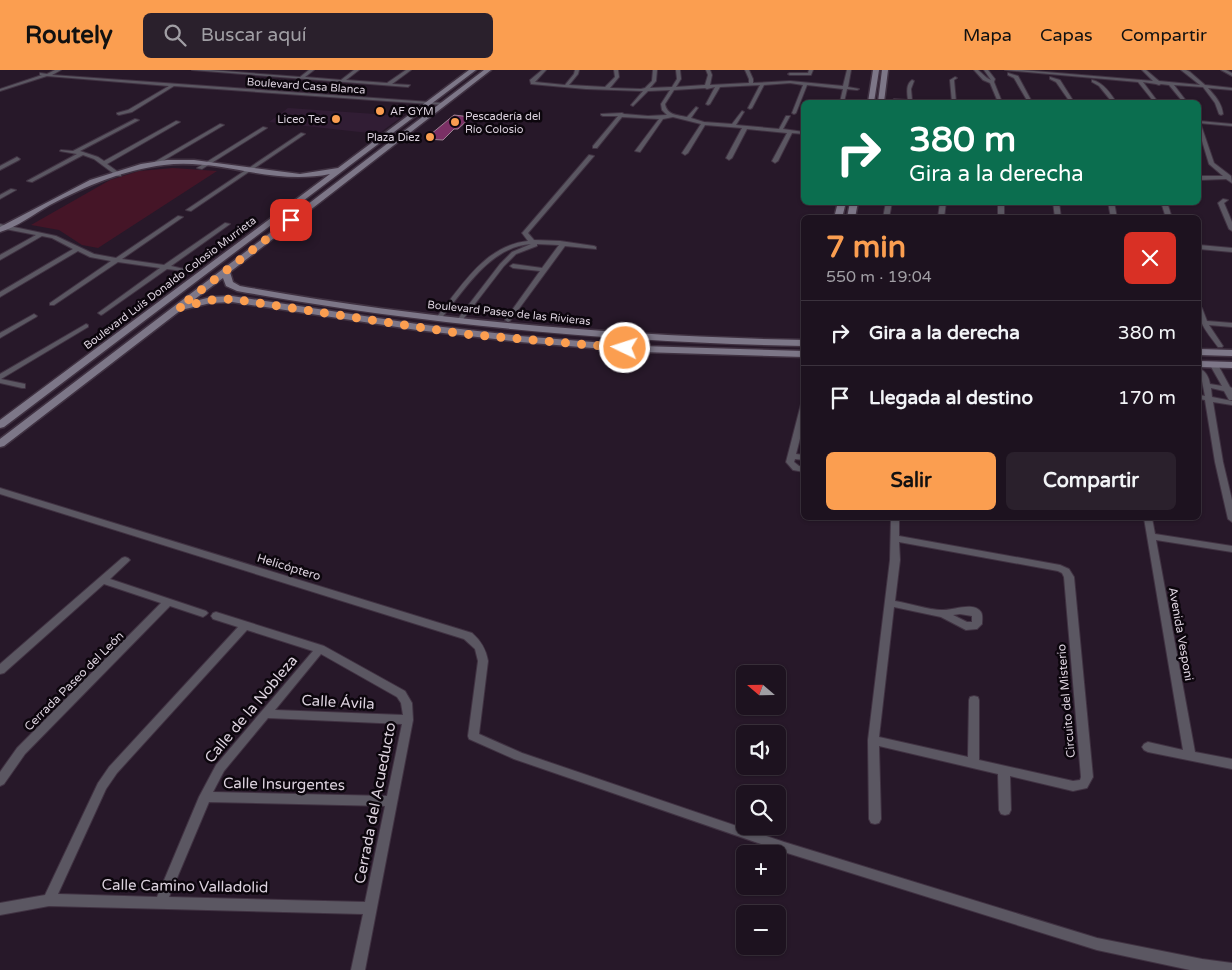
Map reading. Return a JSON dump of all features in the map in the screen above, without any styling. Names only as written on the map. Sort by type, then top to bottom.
[{"type":"street","points":[[0,88],[59,70]]},
{"type":"street","points":[[194,70],[408,86]]},
{"type":"street","points":[[260,75],[267,70]]},
{"type":"street","points":[[301,78],[312,70]]},
{"type":"street","points":[[342,81],[357,70]]},
{"type":"street","points":[[389,84],[409,70]]},
{"type":"street","name":"Boulevard Luis Donaldo Colosio Murrieta","points":[[0,424],[473,70]]},
{"type":"street","name":"Boulevard Luis Donaldo Colosio Murrieta","points":[[0,444],[488,70]]},
{"type":"street","points":[[544,70],[532,81],[533,83],[645,90],[673,90],[751,83],[790,82],[857,88]]},
{"type":"street","points":[[566,86],[577,70]]},
{"type":"street","points":[[606,89],[617,77],[616,70]]},
{"type":"street","points":[[633,105],[655,79],[655,70]]},
{"type":"street","points":[[678,70],[680,76],[662,107],[675,114],[704,123],[801,133]]},
{"type":"street","points":[[708,70],[711,87],[708,104]]},
{"type":"street","points":[[747,70],[752,79],[751,83]]},
{"type":"street","points":[[786,70],[790,74],[810,74],[811,70]]},
{"type":"street","points":[[843,100],[849,70]]},
{"type":"street","points":[[871,100],[876,70]]},
{"type":"street","points":[[881,100],[884,70]]},
{"type":"street","points":[[976,70],[992,82]]},
{"type":"street","points":[[986,70],[993,79],[992,82],[999,100]]},
{"type":"street","points":[[1008,72],[1016,70],[1078,72],[1140,82],[1159,82]]},
{"type":"street","points":[[1144,70],[1159,82]]},
{"type":"street","points":[[1184,70],[1206,87],[1221,109],[1221,114]]},
{"type":"street","points":[[1223,70],[1232,75]]},
{"type":"street","points":[[1036,71],[1232,89]]},
{"type":"street","points":[[1008,72],[1016,77],[1029,100]]},
{"type":"street","name":"Boulevard Casa Blanca","points":[[48,73],[77,77],[444,104]]},
{"type":"street","points":[[790,74],[790,82]]},
{"type":"street","points":[[954,100],[952,80],[955,78]]},
{"type":"street","points":[[1052,78],[1058,81],[1071,100]]},
{"type":"street","points":[[675,114],[670,106],[685,80]]},
{"type":"street","points":[[910,100],[909,89],[912,80]]},
{"type":"street","points":[[1094,81],[1101,85],[1112,100]]},
{"type":"street","points":[[1140,82],[1154,100]]},
{"type":"street","points":[[750,108],[763,83]]},
{"type":"street","points":[[794,113],[806,83]]},
{"type":"street","points":[[1170,83],[1184,100]]},
{"type":"street","points":[[119,114],[130,111],[175,84]]},
{"type":"street","points":[[688,119],[696,108]]},
{"type":"street","points":[[733,126],[742,112]]},
{"type":"street","points":[[603,115],[622,114],[659,118],[675,114]]},
{"type":"street","points":[[594,147],[622,114]]},
{"type":"street","points":[[780,131],[788,117]]},
{"type":"street","points":[[638,151],[659,118]]},
{"type":"street","points":[[74,152],[137,120]]},
{"type":"street","points":[[105,163],[178,122]]},
{"type":"street","points":[[685,154],[704,123]]},
{"type":"street","points":[[1201,123],[1232,125]]},
{"type":"street","points":[[154,164],[222,124]]},
{"type":"street","points":[[729,158],[745,127]]},
{"type":"street","points":[[0,237],[94,183],[117,174],[166,167],[203,166],[265,128]]},
{"type":"street","points":[[775,162],[790,132]]},
{"type":"street","points":[[189,210],[303,134]]},
{"type":"street","points":[[1201,136],[1212,164],[1231,178]]},
{"type":"street","points":[[63,151],[83,153],[105,163],[117,174]]},
{"type":"street","points":[[30,181],[83,153]]},
{"type":"street","points":[[458,321],[502,265],[514,253],[535,245],[525,233],[591,156]]},
{"type":"street","points":[[0,168],[17,159]]},
{"type":"street","points":[[2,228],[86,183],[154,164],[182,162],[298,178],[340,169]]},
{"type":"street","points":[[298,178],[304,196]]},
{"type":"street","points":[[1201,178],[1231,178]]},
{"type":"street","points":[[0,197],[13,190]]},
{"type":"street","points":[[1225,200],[1221,203],[1232,229]]},
{"type":"street","points":[[52,304],[180,217]]},
{"type":"street","points":[[101,313],[227,224]]},
{"type":"street","points":[[2,228],[16,228],[42,234],[61,240],[76,250],[92,256],[182,270]]},
{"type":"street","points":[[255,233],[272,235]]},
{"type":"street","points":[[0,258],[42,234]]},
{"type":"street","points":[[438,319],[485,262],[498,251],[511,246],[533,242],[594,248]]},
{"type":"street","points":[[508,320],[563,244]]},
{"type":"street","points":[[1201,247],[1232,250]]},
{"type":"street","points":[[0,295],[76,250]]},
{"type":"street","points":[[513,266],[544,270]]},
{"type":"street","name":"Boulevard Paseo de las Rivieras","points":[[225,271],[229,284],[237,288],[438,319],[554,331],[801,349]]},
{"type":"street","name":"Boulevard Paseo de las Rivieras","points":[[178,308],[211,300],[232,299],[376,322],[479,335],[655,350],[801,349]]},
{"type":"street","points":[[1201,314],[1204,323],[1220,346]]},
{"type":"street","points":[[0,336],[34,316]]},
{"type":"street","points":[[1204,323],[1232,325]]},
{"type":"street","points":[[0,377],[86,326]]},
{"type":"street","points":[[1201,352],[1232,354]]},
{"type":"street","points":[[1201,364],[1232,365]]},
{"type":"street","points":[[1214,365],[1230,390],[1232,398]]},
{"type":"street","points":[[1203,378],[1222,378]]},
{"type":"street","points":[[1203,378],[1230,390]]},
{"type":"street","points":[[1203,378],[1218,462],[1232,519]]},
{"type":"street","points":[[0,381],[22,386]]},
{"type":"street","points":[[1201,397],[1232,403]]},
{"type":"street","points":[[801,418],[790,462],[792,466],[801,469]]},
{"type":"street","points":[[791,456],[801,458]]},
{"type":"street","name":"Helicóptero","points":[[0,490],[468,636],[478,643],[482,650],[483,661],[473,736],[518,756],[775,844],[1097,944],[1202,966],[1232,970]]},
{"type":"street","points":[[875,819],[873,740],[890,603],[896,539],[895,520]]},
{"type":"street","name":"Avenida Vesponi","points":[[1148,520],[1190,755]]},
{"type":"street","points":[[1151,536],[1232,548]]},
{"type":"street","name":"Circuito del Misterio","points":[[873,740],[1073,786],[1084,785],[1087,777],[1066,571],[1060,568],[896,539]]},
{"type":"street","points":[[0,670],[125,560]]},
{"type":"street","points":[[103,580],[203,613]]},
{"type":"street","name":"Cerrada Paseo del León","points":[[0,781],[21,751],[169,601]]},
{"type":"street","points":[[890,603],[943,614]]},
{"type":"street","name":"Cerrada del Acueducto","points":[[216,616],[320,649],[401,694],[408,706],[408,720],[358,970]]},
{"type":"street","points":[[49,900],[102,786],[112,770],[245,626]]},
{"type":"street","name":"Calle de la Nobleza","points":[[161,901],[205,797],[220,768],[320,649]]},
{"type":"street","points":[[973,763],[974,700]]},
{"type":"street","name":"Calle Ávila","points":[[267,714],[408,720]]},
{"type":"street","points":[[1148,747],[1232,764]]},
{"type":"street","points":[[1004,770],[1005,810]]},
{"type":"street","name":"Calle Insurgentes","points":[[205,797],[392,801]]},
{"type":"street","name":"Calle Camino Valladolid","points":[[0,909],[49,900],[161,901],[370,908]]},
{"type":"shaded area","name":"Liceo Tec","points":[[288,108],[403,116],[378,134],[269,122]]},
{"type":"shaded area","points":[[173,168],[217,171],[98,248],[82,245],[59,230],[31,225],[110,180],[139,171]]},
{"type":"building","points":[[454,115],[471,117],[458,129],[454,129],[443,140],[425,139]]},
{"type":"place","name":"AF GYM","points":[[380,111]]},
{"type":"place","name":"Liceo Tec","points":[[336,119]]},
{"type":"place","name":"Pescadería del Río Colosio","points":[[455,122]]},
{"type":"place","name":"Plaza Diez","points":[[430,137]]},
{"type":"route","points":[[291,220],[178,308],[211,300],[245,300],[376,322],[464,334],[625,348]]}]
